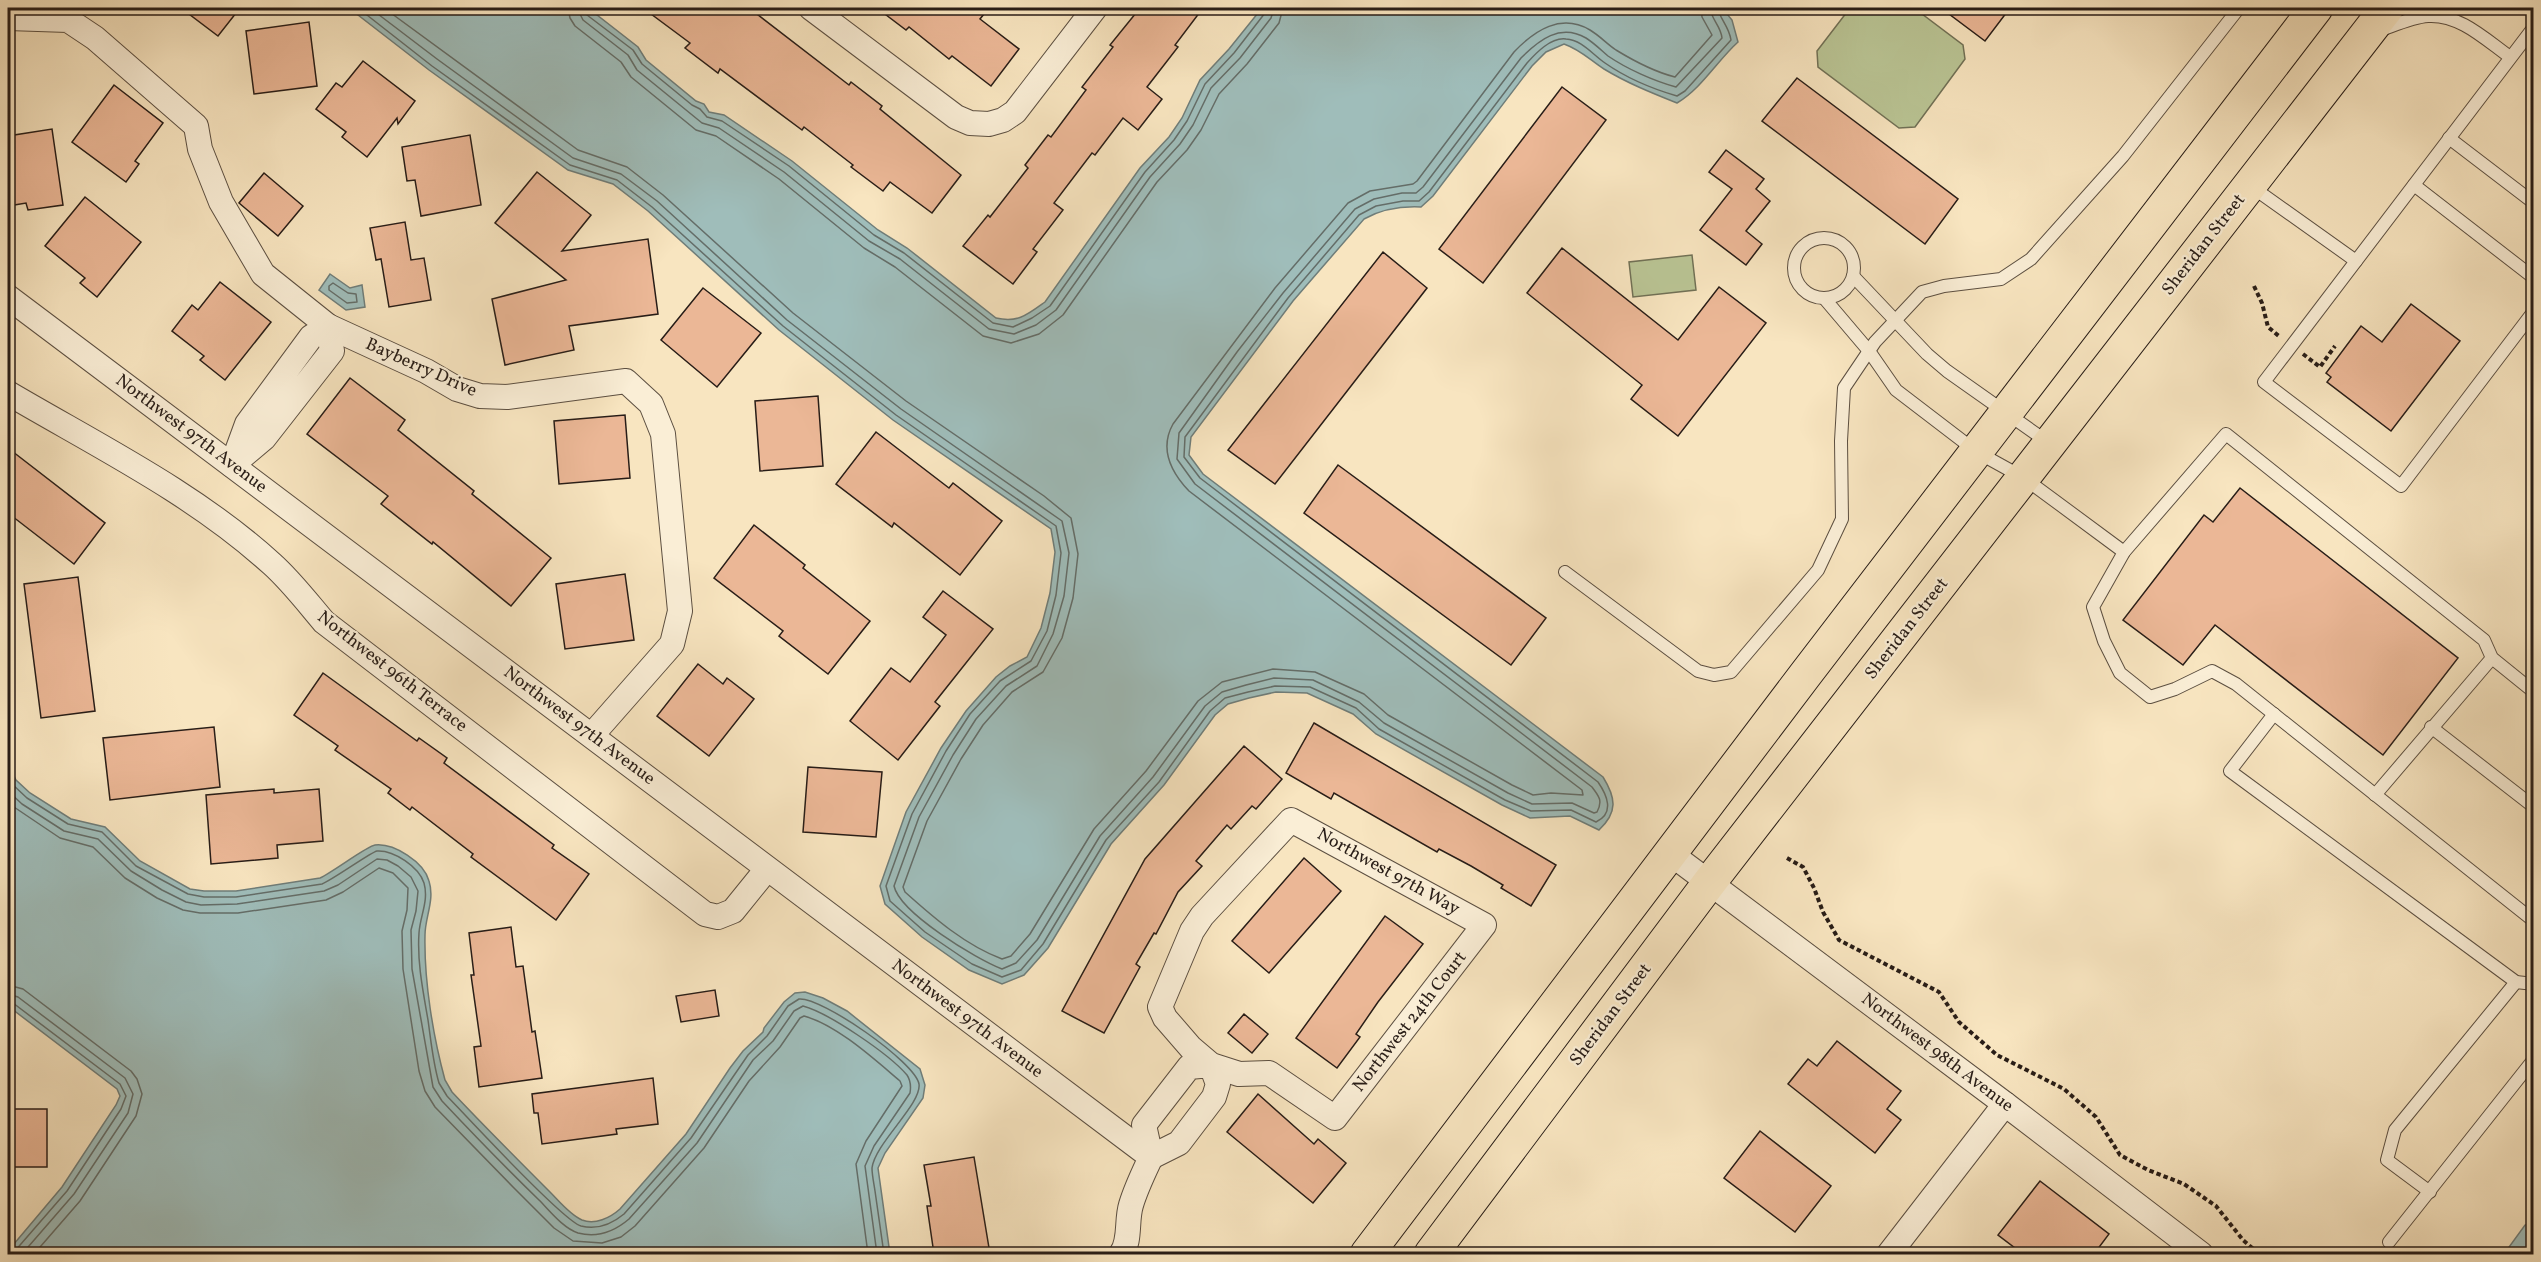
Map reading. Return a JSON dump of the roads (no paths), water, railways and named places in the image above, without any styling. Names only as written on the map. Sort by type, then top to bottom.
[{"type":"main road","points":[[1367,1254],[1805,675],[2316,8]]},
{"type":"main road","name":"Sheridan Street","points":[[1431,1254],[1709,883],[2387,8]]},
{"type":"street","points":[[811,8],[956,117],[969,123],[989,124],[1003,120],[1016,112],[1095,8]]},
{"type":"street","name":"Bayberry Drive","points":[[8,18],[68,20],[95,38],[196,126],[200,149],[221,202],[263,274],[328,326],[457,388],[480,396],[507,397],[626,381],[651,404],[663,434],[680,611],[672,644],[592,735]]},
{"type":"street","name":"Northwest 97th Avenue","points":[[8,297],[1151,1157]]},
{"type":"street","points":[[232,465],[264,438],[332,351],[328,326]]},
{"type":"street","name":"Northwest 96th Terrace","points":[[8,393],[176,490],[214,516],[272,563],[324,622],[705,914],[718,917],[733,910],[767,869]]},
{"type":"street","name":"Northwest 97th Way","points":[[1211,1065],[1184,1040],[1165,1018],[1160,1007],[1192,931],[1202,916],[1291,820],[1484,925]]},
{"type":"street","name":"Northwest 98th Avenue","points":[[1671,854],[2006,1104],[2201,1254]]},
{"type":"street","name":"Northwest 24th Court","points":[[1211,1065],[1239,1074],[1269,1073],[1335,1119],[1484,925]]},
{"type":"street","points":[[1121,1254],[1126,1247],[1127,1221],[1132,1202],[1151,1157],[1144,1125],[1189,1067],[1211,1065],[1218,1084],[1214,1096],[1179,1143],[1151,1157]]},
{"type":"street","points":[[1889,1254],[2006,1104]]},
{"type":"lane","points":[[1566,572],[1698,671],[1714,675],[1731,672],[1818,570],[1842,519],[1840,441],[1844,388],[1869,351],[1922,292],[1944,286],[2001,279],[2031,259],[2123,156],[2240,8]]},
{"type":"lane","points":[[2366,35],[2427,16],[2449,19],[2467,26],[2511,57]]},
{"type":"lane","points":[[2534,27],[2264,382],[2401,486],[2534,311]]},
{"type":"lane","points":[[2449,138],[2534,203]]},
{"type":"lane","points":[[2414,184],[2534,278]]},
{"type":"lane","points":[[2249,186],[2356,261]]},
{"type":"lane","points":[[1828,238],[1845,246],[1852,257],[1853,276],[1847,288],[1839,294],[1824,298],[1811,295],[1797,281],[1794,264],[1797,255],[1806,244],[1828,238]]},
{"type":"lane","points":[[1853,276],[1947,371],[2008,412],[2050,444]]},
{"type":"lane","points":[[1824,298],[1869,351],[1896,390],[1977,452],[2024,478],[2124,552]]},
{"type":"lane","points":[[2534,692],[2492,658],[2484,640],[2226,434],[2124,552],[2093,607],[2104,641],[2120,673],[2150,697],[2175,689],[2212,671],[2236,684],[2534,921]]},
{"type":"lane","points":[[2375,795],[2492,658]]},
{"type":"lane","points":[[2274,714],[2230,771],[2516,982],[2534,984]]},
{"type":"lane","points":[[2431,727],[2534,807]]},
{"type":"lane","points":[[2430,1192],[2387,1160],[2396,1130],[2516,982]]},
{"type":"lane","points":[[2389,1242],[2534,1059]]},
{"type":"water","points":[[349,8],[588,8],[638,47],[646,60],[696,101],[704,104],[709,112],[724,115],[792,161],[878,230],[907,248],[996,318],[1016,319],[1045,302],[1140,168],[1169,137],[1182,118],[1200,80],[1262,8],[1722,8],[1732,20],[1738,42],[1694,90],[1677,103],[1622,79],[1570,46],[1564,44],[1546,52],[1532,66],[1433,196],[1421,207],[1391,209],[1364,219],[1293,301],[1191,437],[1189,455],[1203,474],[1603,777],[1612,798],[1613,805],[1609,817],[1599,830],[1570,816],[1530,818],[1502,805],[1376,734],[1353,714],[1307,693],[1276,692],[1249,698],[1228,704],[1215,715],[1164,785],[1111,844],[1048,948],[1024,975],[1002,984],[969,970],[922,937],[885,904],[880,886],[906,812],[941,748],[966,711],[996,677],[1027,657],[1041,628],[1050,593],[1055,552],[1051,529],[893,420],[779,330],[648,211],[613,184],[568,170],[429,70]]},
{"type":"water","points":[[330,274],[350,288],[362,285],[365,307],[346,310],[319,290]]},
{"type":"water","points":[[8,754],[10,768],[16,780],[30,793],[71,819],[105,827],[140,861],[190,889],[236,891],[320,878],[375,845],[391,847],[415,861],[426,874],[431,888],[425,935],[426,971],[433,1027],[445,1080],[452,1092],[488,1130],[573,1215],[582,1220],[592,1222],[602,1220],[620,1209],[686,1134],[743,1051],[763,1032],[784,1002],[795,993],[805,992],[823,998],[847,1011],[920,1069],[925,1085],[923,1098],[885,1153],[878,1168],[890,1254],[8,1254],[8,1251],[62,1187],[120,1096],[117,1089],[8,1006]]},
{"type":"water","points":[[2533,1222],[2533,1254],[2504,1254],[2525,1225]]}]
